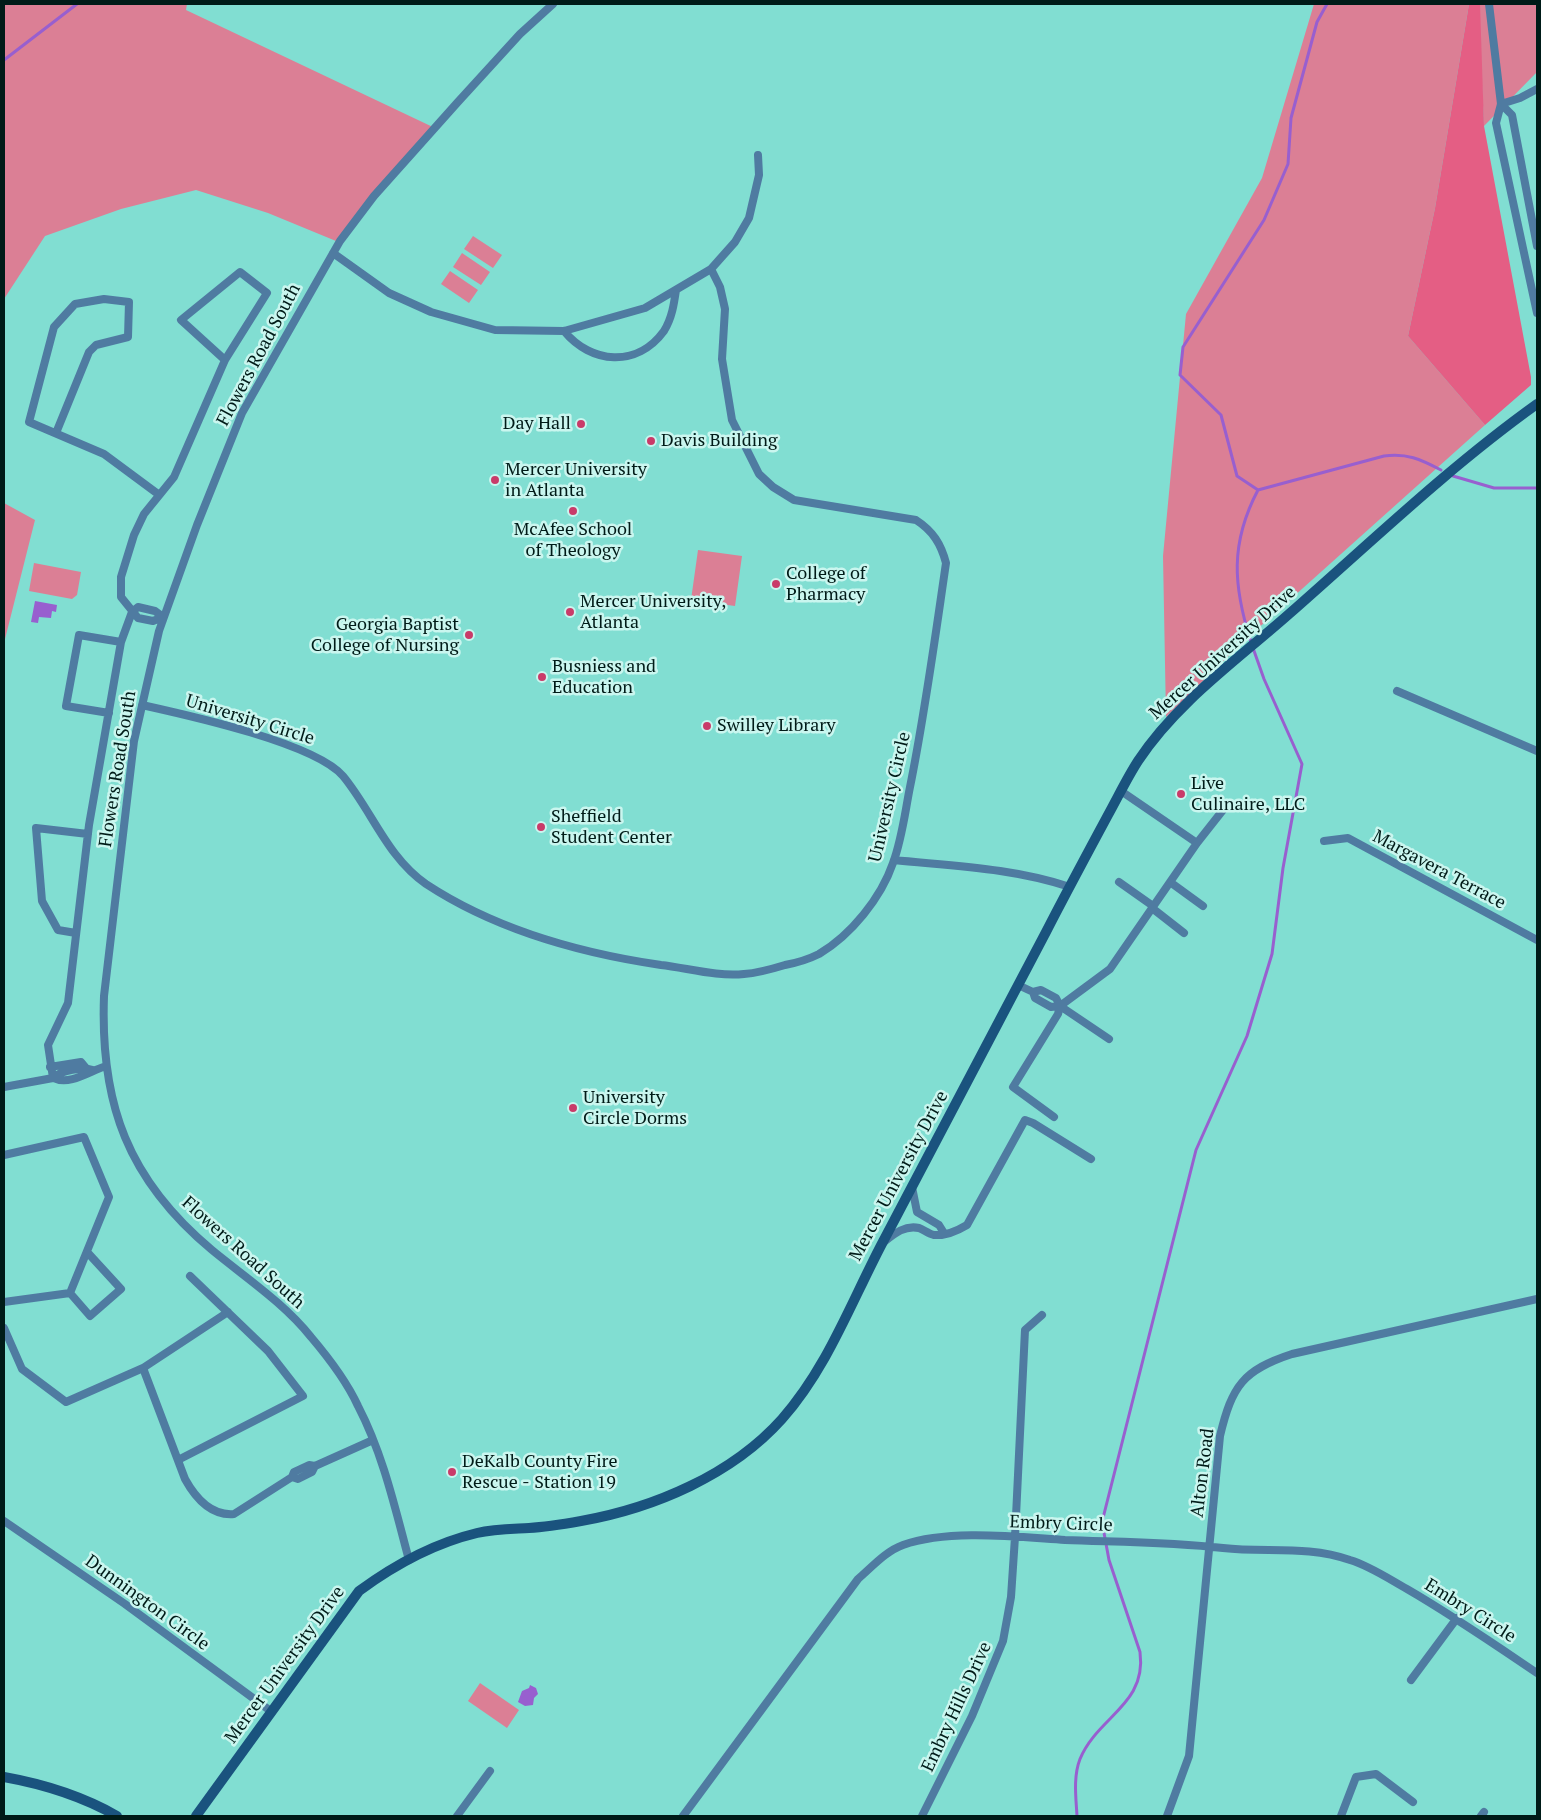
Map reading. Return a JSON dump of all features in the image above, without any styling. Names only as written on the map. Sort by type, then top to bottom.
[{"type":"street","name":"Flowers Road South","points":[[409,1560],[385,1474],[358,1404],[311,1337],[265,1291],[184,1224],[148,1182],[133,1156],[120,1123],[106,1066],[103,1035],[104,996],[134,740],[142,705],[164,617],[242,413],[340,241],[380,190],[520,34],[553,4]]},
{"type":"street","points":[[1488,4],[1501,104],[1496,123],[1537,313]]},
{"type":"street","points":[[1501,104],[1520,98],[1537,89]]},
{"type":"street","points":[[1501,104],[1512,115],[1537,246]]},
{"type":"street","points":[[333,253],[389,293],[431,312],[495,330],[564,331],[645,308],[711,269],[735,242],[749,218],[759,175],[758,155]]},
{"type":"street","name":"University Circle","points":[[142,705],[208,720],[318,757],[341,773],[394,854],[422,881],[452,900],[496,921],[554,943],[624,960],[742,975],[810,957],[839,938],[860,918],[880,890],[894,860],[922,726],[946,563],[942,551],[928,528],[916,520],[794,500],[759,474],[732,420],[722,359],[724,309],[720,288],[711,269]]},
{"type":"street","points":[[132,612],[122,597],[121,577],[134,535],[144,514],[174,476],[224,360],[268,293],[240,272],[181,320],[224,360]]},
{"type":"street","points":[[564,331],[574,344],[589,353],[612,358],[637,353],[651,344],[664,330],[672,314],[676,290]]},
{"type":"street","points":[[56,433],[89,352],[96,345],[128,337],[129,302],[104,299],[75,304],[54,327],[29,422],[104,454],[158,494]]},
{"type":"street","name":"Mercer University Drive","points":[[196,1816],[359,1590],[382,1573],[471,1534],[494,1529],[529,1528],[584,1520],[624,1511],[710,1476],[747,1451],[781,1420],[805,1390],[832,1346],[912,1186],[1137,762],[1176,713],[1457,466],[1503,428],[1537,404]]},
{"type":"street","points":[[52,1078],[48,1044],[68,1003],[88,834],[121,642],[132,612],[138,607],[155,611],[164,617]]},
{"type":"street","points":[[109,713],[66,706],[79,634],[121,642]]},
{"type":"street","points":[[1397,691],[1537,751]]},
{"type":"street","points":[[1121,791],[1197,843]]},
{"type":"street","points":[[1054,1117],[1013,1087],[1058,1014],[1060,1006],[1110,969],[1197,843],[1223,810]]},
{"type":"street","points":[[76,933],[58,930],[42,901],[36,828],[88,834]]},
{"type":"street","name":"Margavera Terrace","points":[[1324,841],[1348,838],[1537,940]]},
{"type":"street","points":[[894,860],[999,870],[1051,880],[1070,887]]},
{"type":"street","points":[[1119,882],[1184,932]]},
{"type":"street","points":[[1170,882],[1204,906]]},
{"type":"street","points":[[1018,985],[1033,992],[1041,990],[1056,998],[1060,1006],[1108,1039]]},
{"type":"street","points":[[50,1067],[81,1062],[90,1069]]},
{"type":"street","points":[[4,1087],[21,1082],[52,1078],[58,1074],[106,1066]]},
{"type":"street","points":[[882,1244],[896,1232],[909,1227],[934,1235],[955,1233],[967,1224],[1024,1120],[1034,1123],[1090,1159]]},
{"type":"street","points":[[4,1155],[84,1138],[109,1197],[88,1253],[70,1293]]},
{"type":"street","points":[[912,1186],[917,1212],[939,1225],[944,1233]]},
{"type":"street","points":[[916,1228],[923,1216]]},
{"type":"street","points":[[70,1293],[90,1316],[121,1289],[88,1253]]},
{"type":"street","points":[[178,1460],[303,1396],[268,1351],[190,1276]]},
{"type":"street","points":[[4,1302],[70,1293]]},
{"type":"street","name":"Alton Road","points":[[1167,1816],[1189,1756],[1220,1436],[1230,1403],[1239,1385],[1251,1371],[1268,1362],[1292,1354],[1537,1299]]},
{"type":"street","points":[[4,1328],[22,1369],[66,1402],[143,1368],[228,1312]]},
{"type":"street","name":"Embry Hills Drive","points":[[922,1816],[972,1716],[1004,1641],[1011,1597],[1025,1330],[1042,1315]]},
{"type":"street","points":[[143,1368],[178,1460],[192,1491],[213,1511],[224,1515],[234,1514],[292,1477],[298,1479],[312,1472],[315,1466],[373,1440]]},
{"type":"street","name":"Dunnington Circle","points":[[4,1520],[125,1604],[272,1712]]},
{"type":"street","name":"Embry Circle","points":[[683,1816],[858,1579],[884,1556],[902,1545],[930,1539],[975,1536],[1015,1537],[1224,1548],[1297,1549],[1352,1560],[1458,1618],[1537,1673]]},
{"type":"street","points":[[1411,1680],[1458,1618]]},
{"type":"street","points":[[457,1816],[490,1771]]},
{"type":"street","points":[[1341,1816],[1356,1777],[1376,1774],[1413,1802]]},
{"type":"street","points":[[4,1777],[58,1790],[94,1803],[117,1816]]},
{"type":"shaded area","points":[[4,4],[187,4],[186,10],[437,129],[336,241],[268,213],[196,190],[121,209],[45,236],[4,299]]},
{"type":"shaded area","points":[[1314,4],[1469,4],[1435,208],[1408,336],[1485,425],[1245,640],[1166,717],[1163,556],[1186,314],[1262,178]]},
{"type":"shaded area","points":[[1469,4],[1480,4],[1484,126],[1531,377],[1531,385],[1485,425],[1408,336],[1435,208]]},
{"type":"shaded area","points":[[1478,4],[1537,4],[1537,72],[1484,126]]},
{"type":"shaded area","points":[[473,236],[502,255],[493,268],[464,249]]},
{"type":"shaded area","points":[[462,253],[490,272],[481,285],[453,267]]},
{"type":"shaded area","points":[[450,271],[478,290],[469,303],[441,284]]},
{"type":"shaded area","points":[[4,503],[35,520],[4,643]]},
{"type":"shaded area","points":[[698,550],[742,556],[735,606],[691,600]]},
{"type":"shaded area","points":[[34,563],[81,572],[77,595],[72,599],[29,591]]},
{"type":"shaded area","points":[[35,601],[57,605],[56,612],[52,611],[51,618],[39,617],[38,623],[31,622]]},
{"type":"shaded area","points":[[480,1683],[519,1710],[507,1728],[468,1701]]},
{"type":"shaded area","points":[[530,1685],[536,1688],[538,1694],[534,1698],[533,1705],[525,1706],[518,1702],[522,1691],[529,1688]]},
{"type":"waterway","points":[[4,60],[77,4]]},
{"type":"waterway","points":[[1327,4],[1317,22],[1291,118],[1288,164],[1264,220],[1183,347],[1180,375],[1221,415],[1237,476],[1258,490],[1392,455],[1413,458],[1441,470]]},
{"type":"waterway","points":[[1453,476],[1494,488],[1537,488]]},
{"type":"waterway","points":[[1251,642],[1241,602],[1237,565],[1243,528],[1258,490]]},
{"type":"waterway","points":[[1077,1816],[1076,1780],[1080,1759],[1088,1744],[1129,1698],[1136,1685],[1140,1670],[1140,1652],[1109,1560],[1102,1522],[1196,1150],[1247,1036],[1272,954],[1283,868],[1302,764],[1264,679],[1253,648]]},
{"type":"place","name":"Day Hall","points":[[581,424]]},
{"type":"place","name":"Davis Building","points":[[651,441]]},
{"type":"place","name":"Mercer University in Atlanta","points":[[495,480]]},
{"type":"place","name":"McAfee School of Theology","points":[[573,511]]},
{"type":"place","name":"College of Pharmacy","points":[[776,584]]},
{"type":"place","name":"Mercer University, Atlanta","points":[[570,612]]},
{"type":"place","name":"Georgia Baptist College of Nursing","points":[[469,635]]},
{"type":"place","name":"Busniess and Education","points":[[542,677]]},
{"type":"place","name":"Swilley Library","points":[[707,726]]},
{"type":"place","name":"Live Culinaire, LLC","points":[[1181,794]]},
{"type":"place","name":"Sheffield Student Center","points":[[541,827]]},
{"type":"place","name":"University Circle Dorms","points":[[573,1108]]},
{"type":"place","name":"DeKalb County Fire Rescue - Station 19","points":[[452,1472]]}]
